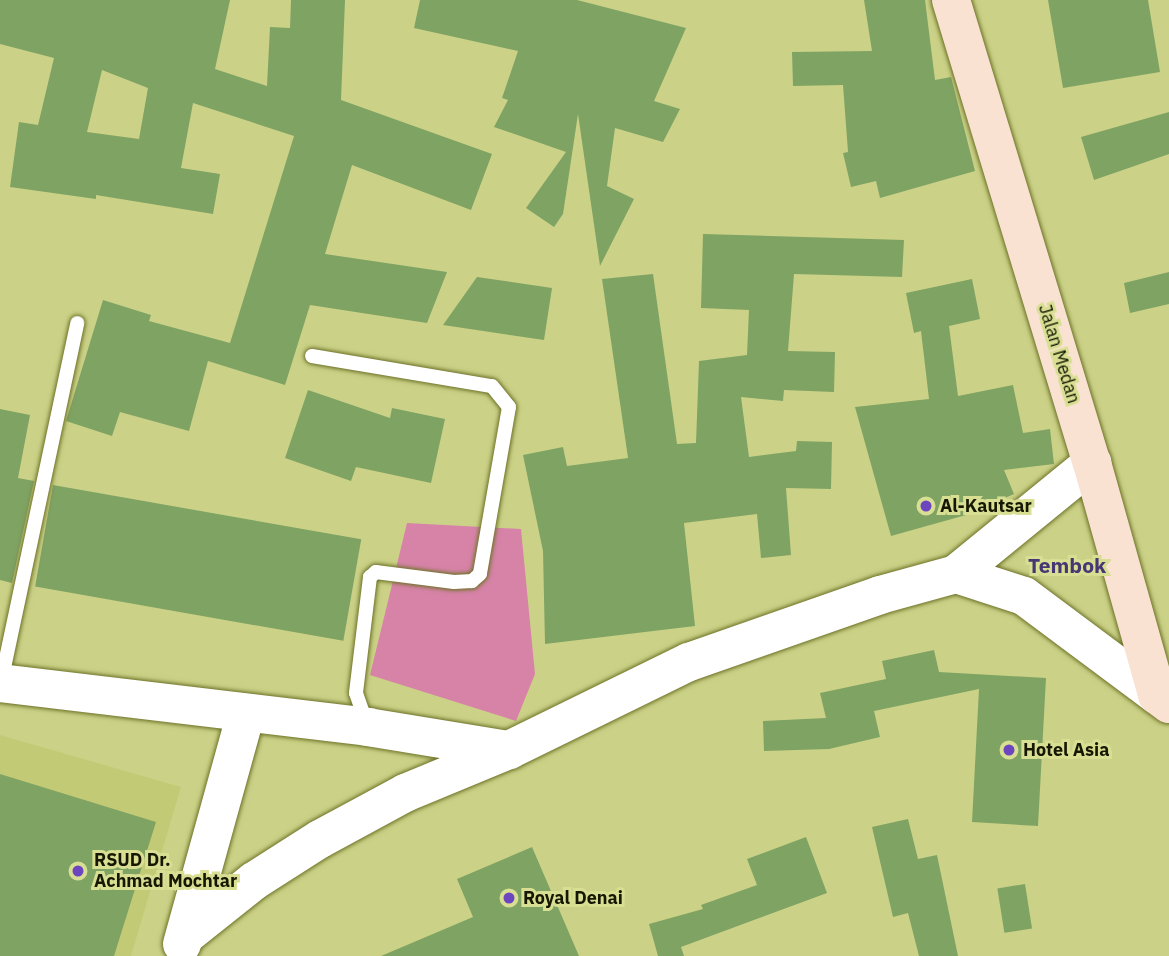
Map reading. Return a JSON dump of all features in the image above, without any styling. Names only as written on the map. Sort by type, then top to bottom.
[{"type":"main road","name":"Jalan Medan","points":[[951,0],[1163,699]]},
{"type":"main road","points":[[181,946],[254,881],[320,839],[405,793],[509,750],[689,662],[880,595],[956,574],[1000,534],[1050,502],[1093,463]]},
{"type":"main road","points":[[956,574],[1024,596],[1163,699]]},
{"type":"main road","points":[[0,683],[368,727],[509,750]]},
{"type":"main road","points":[[181,946],[246,713]]},
{"type":"lane","points":[[0,683],[76,323]]},
{"type":"lane","points":[[312,356],[492,386],[509,407],[480,574],[472,581],[454,582],[376,572],[370,577],[356,693],[368,727]]},
{"type":"shaded area","points":[[407,523],[521,529],[535,674],[516,721],[370,675]]},
{"type":"shaded area","name":"RSUD Dr. Achmad Mochtar","points":[[0,735],[181,787],[131,956],[0,956]]},
{"type":"building","points":[[0,0],[230,0],[215,69],[267,86],[270,27],[290,28],[291,0],[345,0],[341,100],[492,154],[471,210],[352,165],[325,254],[447,272],[427,323],[310,305],[285,385],[208,361],[189,431],[120,412],[112,436],[66,421],[103,300],[151,315],[149,321],[230,343],[294,136],[193,103],[181,168],[220,174],[213,214],[96,195],[96,199],[10,187],[19,122],[38,125],[54,58],[0,44]],"holes":[[[102,70],[148,88],[139,139],[87,132]]]},
{"type":"building","points":[[420,0],[577,0],[686,28],[654,101],[680,109],[663,142],[615,128],[607,186],[634,199],[600,266],[578,114],[563,214],[554,227],[526,208],[566,152],[494,127],[508,100],[502,98],[518,51],[414,28]]},
{"type":"building","points":[[864,0],[925,0],[935,80],[951,77],[975,171],[880,198],[876,181],[851,187],[843,153],[848,152],[843,85],[793,86],[792,52],[872,51]]},
{"type":"building","points":[[1048,0],[1148,0],[1160,72],[1063,88]]},
{"type":"building","points":[[1169,112],[1169,154],[1094,180],[1081,137]]},
{"type":"building","points":[[703,234],[904,240],[902,277],[794,274],[788,351],[835,352],[834,392],[784,390],[783,401],[741,397],[749,457],[796,451],[797,441],[832,442],[831,489],[786,488],[791,555],[761,558],[757,514],[684,523],[695,626],[545,644],[543,551],[523,455],[563,447],[567,466],[628,458],[602,279],[653,274],[677,444],[696,443],[699,361],[747,355],[749,310],[701,308]]},
{"type":"building","points":[[1169,272],[1169,304],[1130,313],[1124,283]]},
{"type":"building","points":[[477,277],[552,288],[544,340],[443,325]]},
{"type":"building","points":[[972,279],[980,319],[949,326],[958,396],[1013,385],[1023,433],[1050,429],[1054,464],[1004,470],[1014,494],[966,515],[891,536],[855,407],[929,399],[921,331],[914,333],[906,293]]},
{"type":"building","points":[[308,390],[390,418],[392,408],[445,419],[431,483],[356,467],[351,481],[285,458]]},
{"type":"building","points":[[0,409],[30,415],[18,478],[34,481],[12,583],[0,580]]},
{"type":"building","points":[[53,485],[361,539],[343,641],[35,586]]},
{"type":"building","points":[[934,650],[939,672],[1046,678],[1038,826],[972,822],[979,689],[874,711],[880,737],[829,749],[764,751],[763,721],[826,718],[820,693],[886,679],[882,661]]},
{"type":"building","name":"RSUD Dr. Achmad Mochtar","points":[[0,774],[156,822],[114,956],[0,956]]},
{"type":"building","points":[[908,819],[918,859],[937,855],[958,956],[919,956],[908,913],[893,917],[872,827]]},
{"type":"building","points":[[806,837],[827,893],[681,947],[684,956],[658,956],[649,924],[703,909],[701,905],[757,885],[747,859]]},
{"type":"building","name":"Royal Denai","points":[[532,847],[579,956],[381,956],[473,917],[457,879]]},
{"type":"building","points":[[1025,884],[1032,928],[1004,933],[997,888]]},
{"type":"place","name":"Al-Kautsar","points":[[926,506]]},
{"type":"place","name":"Hotel Asia","points":[[1009,750]]},
{"type":"place","name":"RSUD Dr. Achmad Mochtar","points":[[78,871]]},
{"type":"place","name":"Royal Denai","points":[[509,898]]},
{"type":"district","name":"Tembok","points":[[1067,565]]}]
